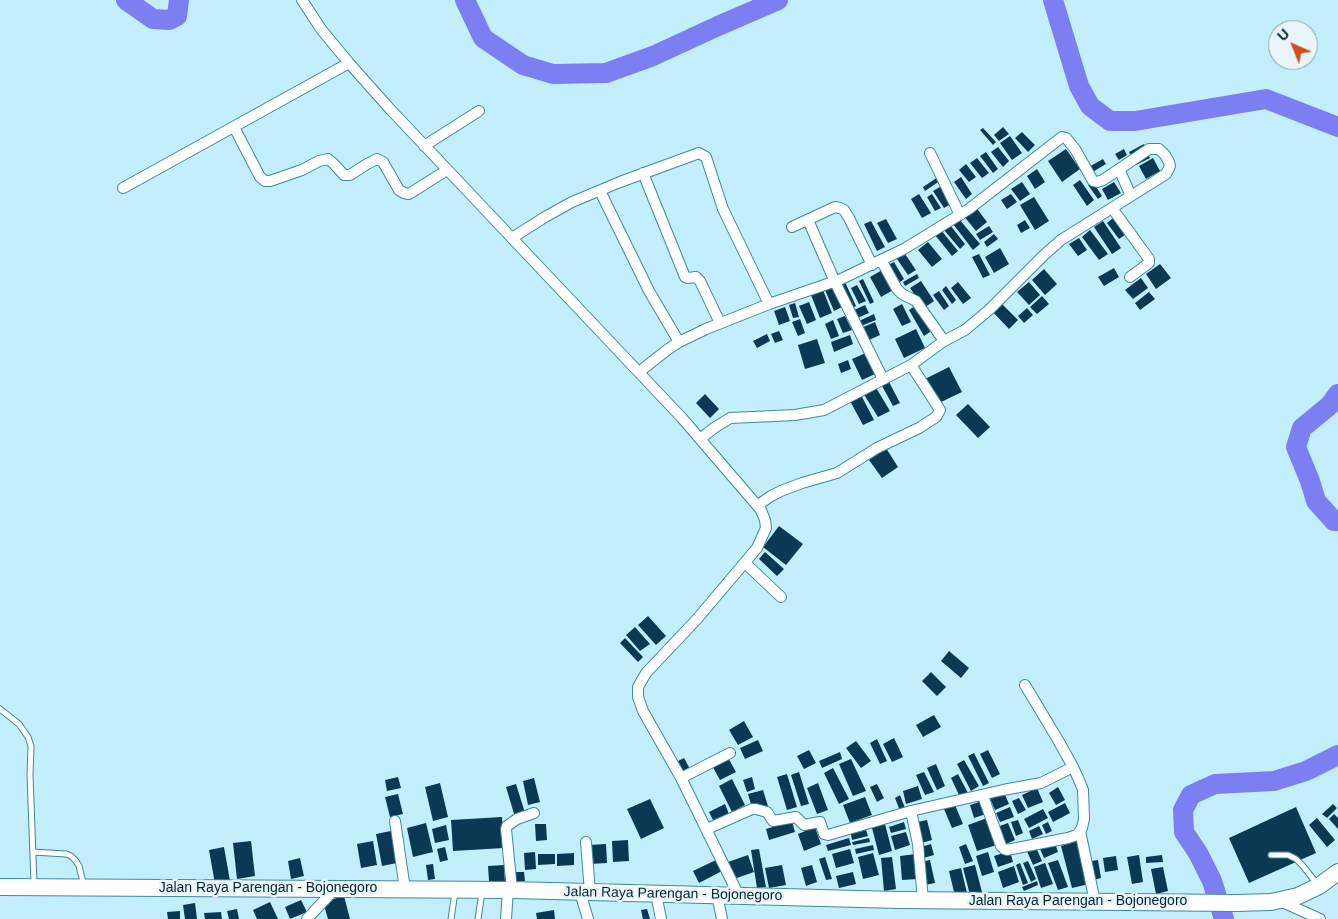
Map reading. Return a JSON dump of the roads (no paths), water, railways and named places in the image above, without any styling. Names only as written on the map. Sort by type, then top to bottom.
[{"type":"main road","name":"Jalan Raya Parengan - Bojonegoro","points":[[0,887],[510,890],[923,900],[1236,903],[1271,902],[1298,896],[1319,886],[1337,873]]},
{"type":"street","points":[[302,0],[349,63],[424,146],[639,372],[758,505],[765,520],[766,528],[757,548],[697,619],[646,673],[638,687],[638,697],[642,711],[681,778],[739,896]]},
{"type":"street","points":[[123,188],[349,63]]},
{"type":"street","points":[[424,146],[480,111]]},
{"type":"street","points":[[234,127],[260,177],[265,181],[302,170],[319,161],[328,159],[344,175],[350,175],[377,160],[383,162],[399,190],[404,194],[408,194],[447,170]]},
{"type":"street","points":[[639,372],[679,342],[720,322],[835,282],[904,249],[960,215],[1062,137],[1066,138],[1093,181],[1097,182],[1103,180],[1149,149],[1159,149],[1165,155],[1170,166],[1166,174],[1061,240],[989,310],[965,330],[944,341],[911,365],[824,410],[795,415],[730,418],[700,439]]},
{"type":"street","points":[[512,238],[572,202],[643,173],[699,153],[703,154],[709,165],[723,209],[769,304]]},
{"type":"street","points":[[930,153],[960,215]]},
{"type":"street","points":[[1119,168],[1131,196]]},
{"type":"street","points":[[643,173],[686,277],[696,277],[700,281],[720,322]]},
{"type":"street","points":[[600,191],[649,292],[679,342]]},
{"type":"street","points":[[792,227],[835,208],[844,210],[877,263],[902,294],[916,301],[944,341]]},
{"type":"street","points":[[1112,208],[1150,261],[1130,277]]},
{"type":"street","points":[[808,220],[835,282],[883,379]]},
{"type":"street","points":[[758,505],[781,491],[837,473],[877,448],[919,428],[936,417],[940,410],[911,365]]},
{"type":"street","points":[[745,562],[781,597]]},
{"type":"street","points":[[982,796],[1001,846],[1007,850],[1068,838],[1077,835],[1082,828],[1084,819],[1083,790],[1073,767],[1025,685]]},
{"type":"street","points":[[681,778],[730,753]]},
{"type":"street","points":[[707,829],[752,809],[767,812],[773,821],[796,818],[804,825],[820,822],[826,835],[910,811],[1041,783],[1073,767]]},
{"type":"street","points":[[910,811],[918,844],[923,900]]},
{"type":"street","points":[[506,919],[510,890],[507,826],[517,819],[534,813]]},
{"type":"street","points":[[394,822],[404,889]]},
{"type":"street","points":[[1080,831],[1095,902]]},
{"type":"street","points":[[586,842],[585,892],[588,919]]},
{"type":"street","points":[[307,919],[335,889]]},
{"type":"street","points":[[656,894],[661,919]]},
{"type":"street","points":[[717,895],[722,919]]},
{"type":"street","points":[[1279,900],[1320,919]]},
{"type":"lane","points":[[0,709],[18,724],[31,746],[30,775],[34,887]]},
{"type":"lane","points":[[33,852],[71,856],[79,866],[84,887]]},
{"type":"lane","points":[[1271,855],[1288,856],[1296,859],[1319,886]]},
{"type":"lane","points":[[451,919],[455,890]]},
{"type":"lane","points":[[478,919],[482,890]]},
{"type":"waterway","points":[[126,0],[153,19],[169,20],[177,16],[179,0]]},
{"type":"waterway","points":[[465,0],[483,38],[523,65],[553,74],[606,73],[653,56],[778,0]]},
{"type":"waterway","points":[[1053,0],[1079,86],[1090,106],[1110,121],[1135,121],[1266,99],[1338,127]]},
{"type":"waterway","points":[[1338,394],[1330,405],[1302,428],[1296,447],[1316,501],[1334,521],[1338,521]]},
{"type":"waterway","points":[[1224,919],[1212,881],[1198,853],[1184,832],[1183,810],[1191,795],[1215,784],[1274,781],[1306,771],[1338,755]]}]
